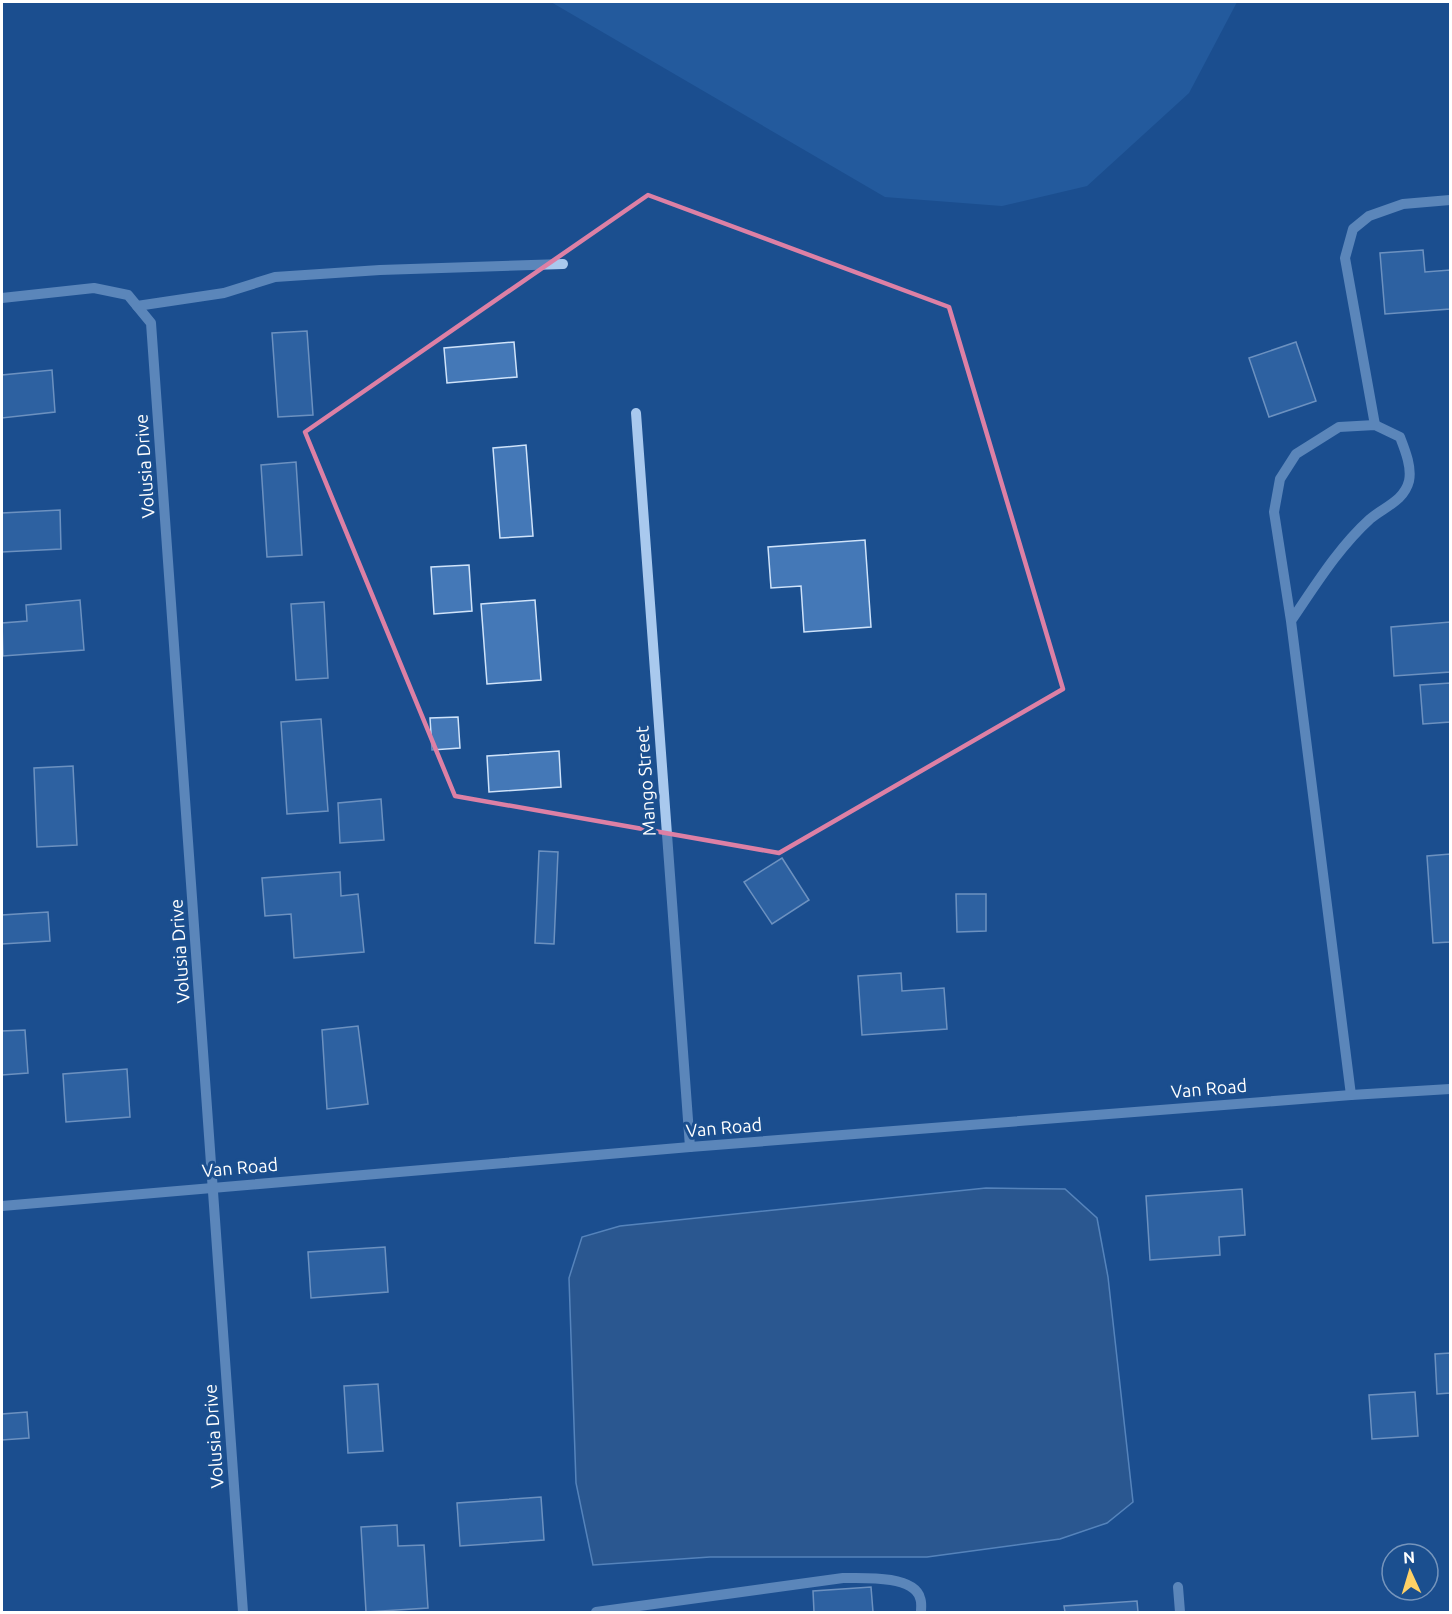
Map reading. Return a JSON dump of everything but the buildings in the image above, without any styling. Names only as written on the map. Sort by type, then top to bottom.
[{"type":"street","points":[[1376,425],[1345,258],[1353,230],[1369,216],[1403,204],[1450,200]]},
{"type":"street","points":[[136,306],[224,293],[275,277],[380,270],[563,264]]},
{"type":"street","name":"Volusia Drive","points":[[2,298],[94,288],[128,295],[151,323],[243,1612]]},
{"type":"street","name":"Mango Street","points":[[636,413],[690,1147]]},
{"type":"street","points":[[1291,621],[1331,561],[1370,519],[1401,496],[1409,480],[1407,456],[1400,437],[1376,425],[1339,427],[1296,454],[1280,479],[1274,512],[1291,621],[1351,1095]]},
{"type":"street","name":"Van Road","points":[[2,1206],[690,1147],[1450,1089]]},
{"type":"street","points":[[596,1612],[843,1578],[878,1578],[911,1586],[920,1597],[921,1612]]},
{"type":"street","points":[[1178,1587],[1180,1612]]},
{"type":"highlighted area","points":[[648,195],[949,307],[1063,689],[779,853],[455,796],[305,432]]},
{"type":"shaded area","points":[[551,2],[1237,2],[1189,93],[1087,186],[1002,206],[885,197]]},
{"type":"shaded area","points":[[986,1188],[1065,1189],[1097,1218],[1108,1277],[1133,1502],[1107,1523],[1060,1539],[927,1557],[710,1557],[593,1565],[576,1483],[569,1278],[582,1237],[620,1226]]}]
